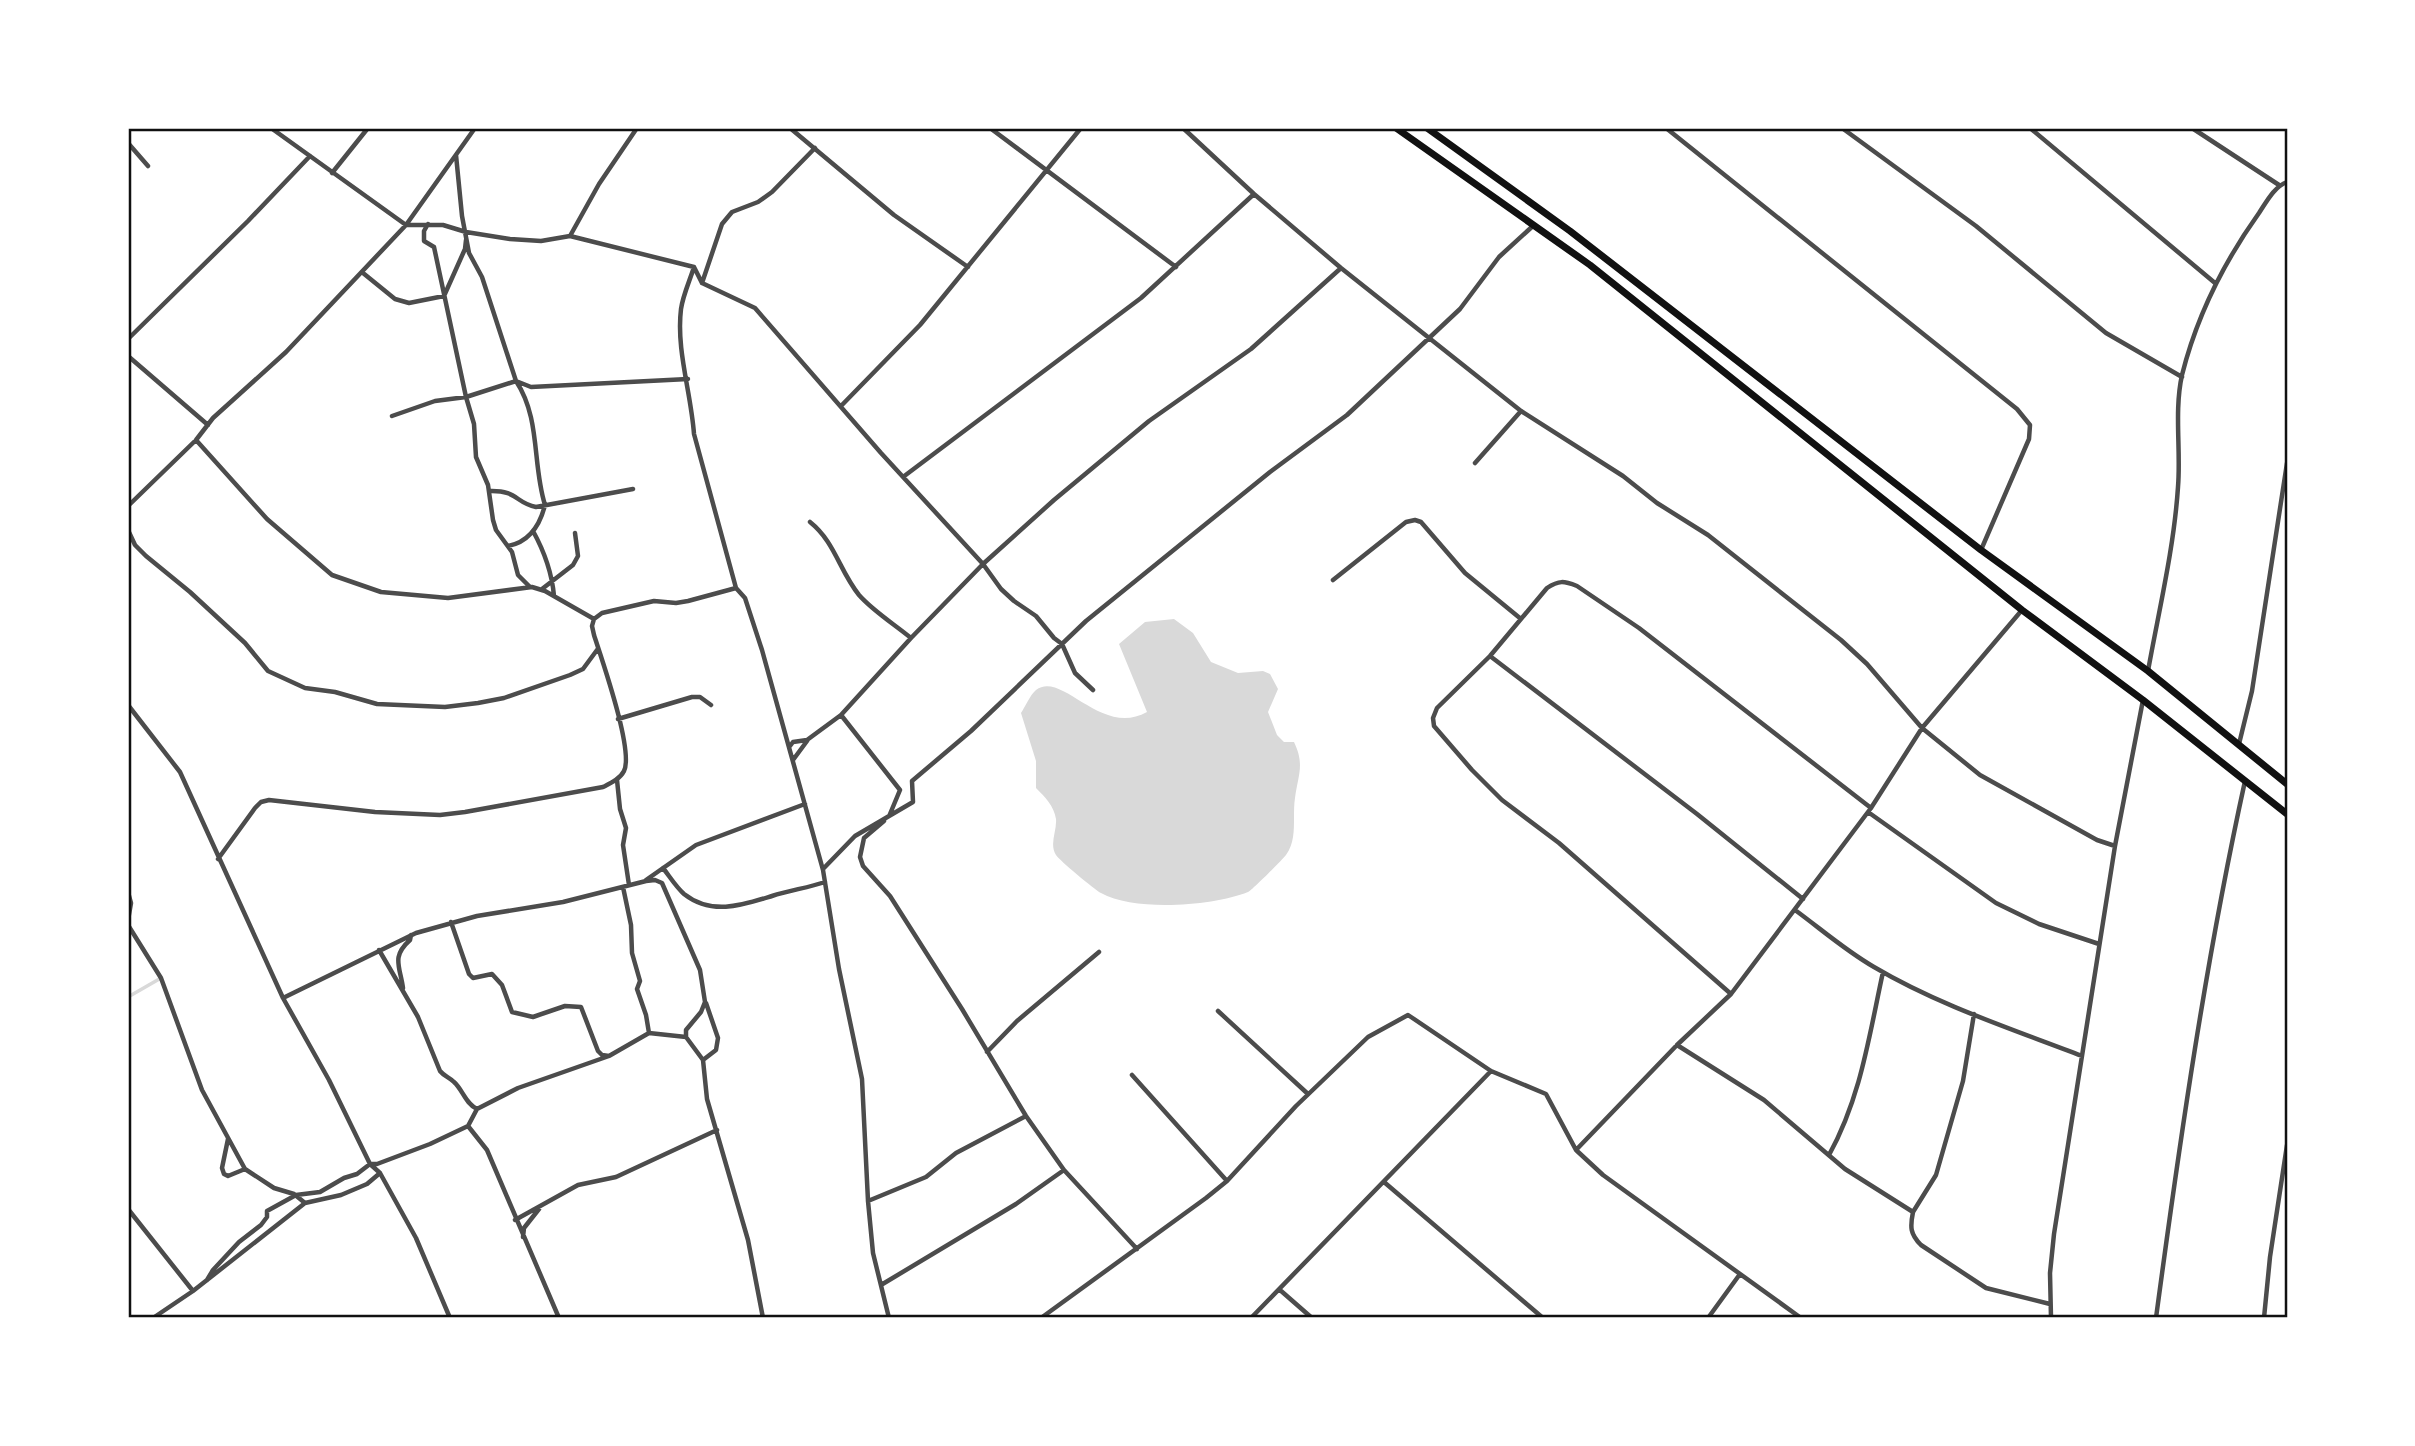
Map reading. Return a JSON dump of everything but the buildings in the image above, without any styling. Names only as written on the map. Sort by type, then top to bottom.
[{"type":"main road","points":[[1396,128],[1534,225],[1643,307],[2022,610],[2143,700],[2287,814]]},
{"type":"main road","points":[[1427,128],[1570,231],[1981,550],[2148,671],[2287,784]]},
{"type":"street","points":[[271,128],[406,225],[443,225],[510,240],[541,241],[570,236],[694,267],[702,283],[755,308],[1014,601],[1036,616],[1062,644],[1075,673],[1093,690]]},
{"type":"street","points":[[332,173],[368,128]]},
{"type":"street","points":[[128,505],[286,352],[363,273],[406,225],[475,128]]},
{"type":"street","points":[[570,236],[599,184],[638,128]]},
{"type":"street","points":[[790,128],[894,215],[968,267]]},
{"type":"street","points":[[990,128],[1176,267]]},
{"type":"street","points":[[841,405],[920,325],[1081,128]]},
{"type":"street","points":[[1183,128],[1254,194],[1341,268],[1521,411],[1623,476],[1657,503],[1708,535],[1841,640],[1867,664],[1922,728],[1980,775],[2097,840],[2115,846]]},
{"type":"street","points":[[1409,137],[1414,128]]},
{"type":"street","points":[[1666,128],[2017,409],[2030,425],[2029,439],[1981,550]]},
{"type":"street","points":[[1842,128],[1976,226],[2106,333],[2182,377]]},
{"type":"street","points":[[2030,128],[2215,283]]},
{"type":"street","points":[[2192,128],[2279,185]]},
{"type":"street","points":[[128,144],[148,166]]},
{"type":"street","points":[[702,283],[722,224],[733,212],[758,202],[772,192],[815,148]]},
{"type":"street","points":[[456,155],[469,253],[482,277],[516,381],[524,393],[531,413],[545,507],[533,531],[518,544],[508,547]]},
{"type":"street","points":[[128,339],[310,156]]},
{"type":"street","points":[[2148,671],[2179,485],[2182,377],[2203,310],[2215,283],[2232,252],[2279,185],[2287,182]]},
{"type":"street","points":[[903,477],[1141,298],[1254,194]]},
{"type":"street","points":[[428,224],[424,231],[424,241],[434,247],[474,424],[476,457],[489,491],[496,530],[515,561],[517,575],[531,587]]},
{"type":"street","points":[[823,870],[855,836],[913,802],[912,781],[971,731],[1086,621],[1270,472],[1347,415],[1460,309],[1499,257],[1534,225]]},
{"type":"street","points":[[444,296],[465,249],[466,232]]},
{"type":"street","points":[[694,267],[681,307],[681,346],[688,379],[694,434],[736,587],[745,598],[790,747],[823,870],[839,969],[862,1079],[873,1253],[889,1318]]},
{"type":"street","points":[[793,760],[807,740],[841,715],[983,564],[1054,500],[1149,421],[1251,349],[1341,268]]},
{"type":"street","points":[[363,273],[395,299],[409,303],[444,296]]},
{"type":"street","points":[[128,356],[208,425]]},
{"type":"street","points":[[392,416],[435,401],[466,397],[516,381],[531,387],[688,379]]},
{"type":"street","points":[[1475,463],[1521,411]]},
{"type":"street","points":[[196,440],[267,519],[332,575],[381,592],[448,598],[531,587],[542,590],[594,619]]},
{"type":"street","points":[[2239,744],[2252,691],[2287,463]]},
{"type":"street","points":[[489,491],[511,492],[528,506],[545,507],[633,489]]},
{"type":"street","points":[[1333,580],[1406,522],[1415,520],[1422,522],[1430,530],[1465,573],[1521,619]]},
{"type":"street","points":[[810,522],[825,534],[860,596],[911,638]]},
{"type":"street","points":[[128,530],[135,545],[245,643],[268,671],[305,688],[335,692],[377,704],[444,707],[478,703],[538,687],[583,669],[596,653],[597,645]]},
{"type":"street","points":[[533,531],[553,581],[554,597]]},
{"type":"street","points":[[542,590],[573,565],[578,556],[575,533]]},
{"type":"street","points":[[1731,994],[1559,843],[1502,800],[1434,726],[1433,718],[1437,708],[1490,656],[1547,588],[1557,581],[1577,586],[1639,628],[1870,810],[1996,903],[2039,924],[2099,944]]},
{"type":"street","points":[[218,859],[255,807],[269,800],[374,812],[440,815],[603,787],[623,773],[627,753],[592,626],[594,619],[601,613],[641,603],[676,603],[736,587]]},
{"type":"street","points":[[1576,1150],[1676,1045],[1731,994],[1870,810],[1922,728],[2022,610]]},
{"type":"street","points":[[1490,656],[1697,814],[1803,899]]},
{"type":"street","points":[[618,719],[692,697],[700,697],[710,705]]},
{"type":"street","points":[[2051,1318],[2050,1273],[2054,1234],[2115,846],[2143,700]]},
{"type":"street","points":[[128,705],[180,772],[283,998],[329,1080],[370,1164],[380,1173],[416,1238],[450,1318]]},
{"type":"street","points":[[841,715],[900,790],[889,817],[864,838],[860,857],[863,866],[890,896],[1026,1116],[1064,1170],[1137,1249]]},
{"type":"street","points":[[790,747],[793,742],[807,740]]},
{"type":"street","points":[[617,779],[620,809],[626,828],[623,845],[629,885]]},
{"type":"street","points":[[2155,1318],[2182,1125],[2230,850],[2245,782]]},
{"type":"street","points":[[646,881],[696,845],[805,804]]},
{"type":"street","points":[[663,869],[684,894],[700,903],[724,908],[747,905],[783,892],[825,882]]},
{"type":"street","points":[[283,998],[411,935],[451,922],[563,902],[655,880],[662,883],[700,970],[705,1002],[718,1038],[716,1050],[704,1060]]},
{"type":"street","points":[[623,887],[631,925],[632,953],[640,981],[637,989],[649,1033]]},
{"type":"street","points":[[128,892],[131,903],[128,920]]},
{"type":"street","points":[[1795,909],[1871,966],[1974,1014],[2082,1056]]},
{"type":"street","points":[[451,922],[469,974],[473,978],[492,974],[502,985],[512,1012],[533,1017],[565,1006],[581,1007],[598,1051],[609,1056]]},
{"type":"street","points":[[128,925],[161,978],[202,1090],[246,1169],[274,1188],[296,1195],[305,1203]]},
{"type":"street","points":[[403,992],[398,957],[399,950],[410,940],[411,935]]},
{"type":"street","points":[[379,950],[425,1030],[440,1071],[453,1081],[471,1106],[477,1109]]},
{"type":"street","points":[[988,1052],[1017,1021],[1099,953]]},
{"type":"street","points":[[1829,1155],[1845,1125],[1857,1093],[1883,972]]},
{"type":"street","points":[[705,1002],[701,1012],[686,1030],[687,1037],[704,1060],[707,1099],[748,1240],[763,1318]]},
{"type":"street","points":[[1218,1011],[1308,1094]]},
{"type":"street","points":[[1974,1014],[1963,1081],[1936,1175],[1913,1212],[1910,1228],[1913,1237],[1921,1245],[1986,1288],[2050,1304]]},
{"type":"street","points":[[1041,1318],[1227,1181],[1308,1094],[1368,1037],[1408,1015],[1491,1071],[1546,1094],[1576,1150],[1603,1175],[1801,1318]]},
{"type":"street","points":[[207,1280],[239,1242],[261,1225],[267,1217],[267,1211],[296,1195],[320,1192],[357,1174],[370,1164],[377,1164],[419,1148],[468,1126],[477,1109],[518,1088],[609,1056],[649,1033],[687,1037]]},
{"type":"street","points":[[1676,1045],[1764,1100],[1845,1169],[1913,1212]]},
{"type":"street","points":[[1251,1318],[1491,1071]]},
{"type":"street","points":[[1132,1075],[1227,1181]]},
{"type":"street","points":[[868,1201],[926,1177],[956,1153],[1026,1116]]},
{"type":"street","points":[[468,1126],[487,1150],[559,1318]]},
{"type":"street","points":[[515,1220],[578,1185],[617,1177],[717,1130]]},
{"type":"street","points":[[228,1138],[223,1174],[228,1176],[246,1169]]},
{"type":"street","points":[[2264,1318],[2287,1145]]},
{"type":"street","points":[[881,1285],[1016,1204],[1064,1170]]},
{"type":"street","points":[[153,1318],[193,1292],[305,1203],[359,1188],[380,1173]]},
{"type":"street","points":[[1384,1182],[1543,1318]]},
{"type":"street","points":[[523,1238],[524,1228],[543,1204]]},
{"type":"street","points":[[128,1209],[193,1292]]},
{"type":"street","points":[[1708,1318],[1741,1274]]},
{"type":"street","points":[[1280,1290],[1312,1318]]},
{"type":"shaded area","points":[[1174,619],[1193,633],[1211,662],[1238,673],[1263,671],[1270,674],[1278,689],[1268,712],[1277,735],[1284,742],[1294,742],[1299,757],[1292,842],[1286,855],[1248,892],[1215,901],[1195,903],[1133,903],[1101,893],[1056,855],[1053,846],[1055,814],[1049,802],[1036,788],[1036,761],[1021,713],[1034,692],[1046,686],[1058,689],[1114,717],[1130,718],[1147,712],[1119,644],[1145,622]]},
{"type":"waterway","points":[[128,997],[161,978]]}]
